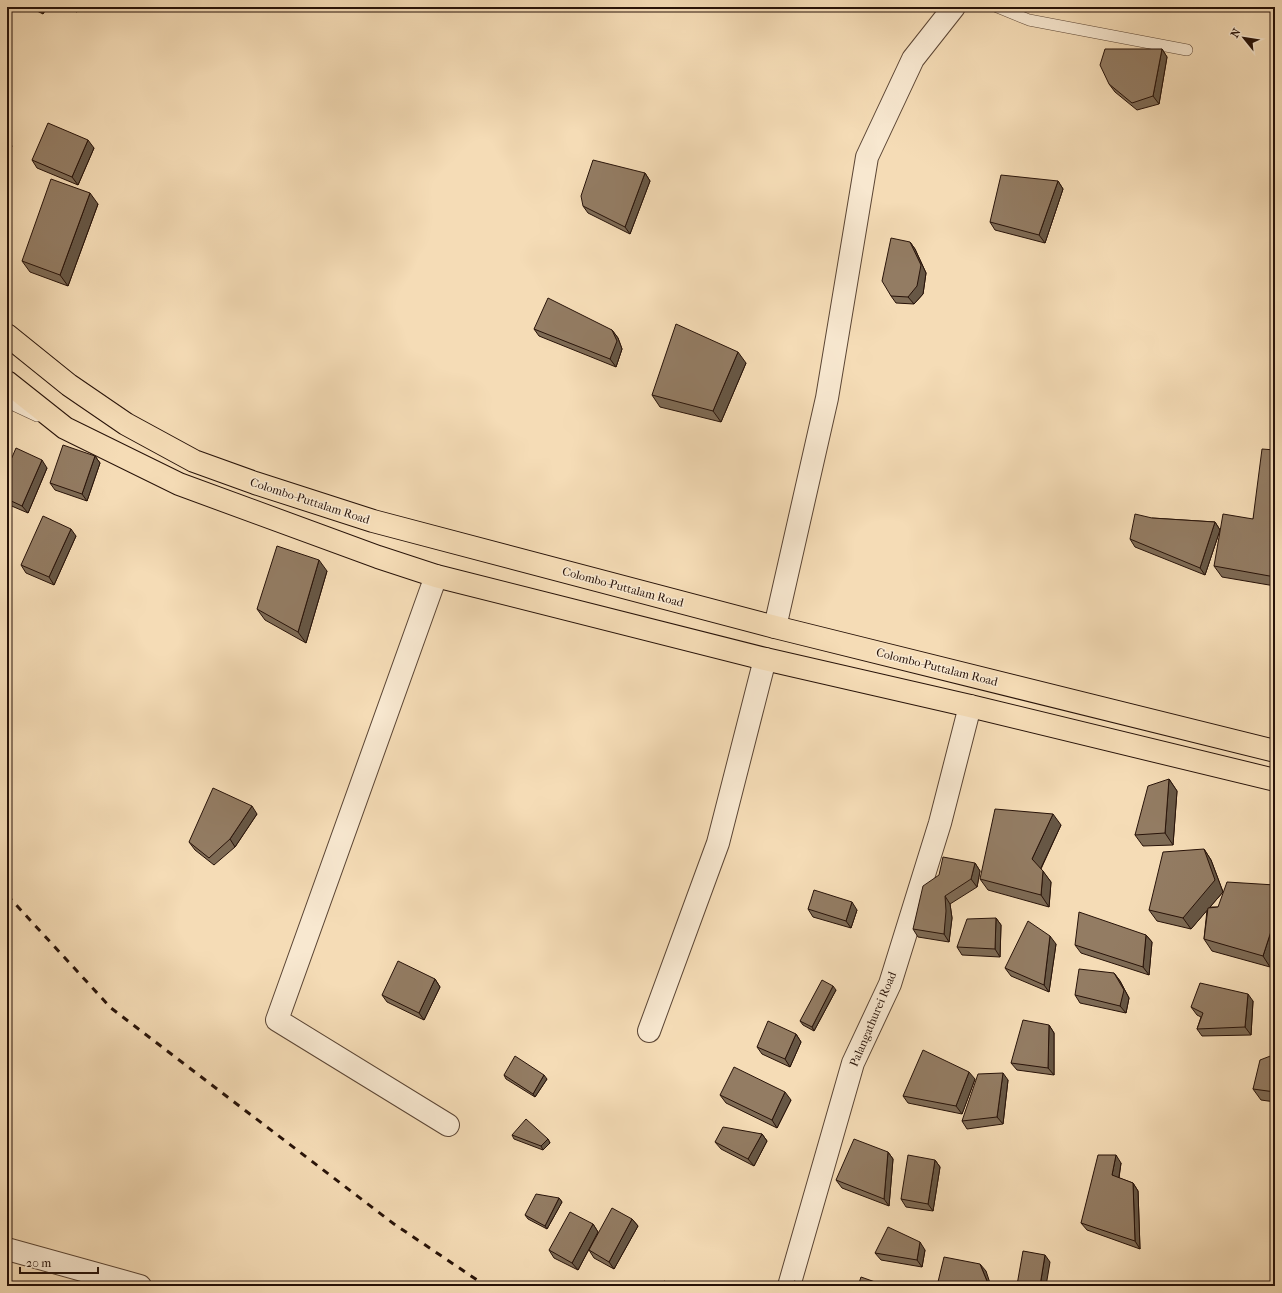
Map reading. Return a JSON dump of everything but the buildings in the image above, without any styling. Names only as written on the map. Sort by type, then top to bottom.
[{"type":"highway","name":"Colombo-Puttalam Road","points":[[7,335],[69,385],[126,424],[194,460],[255,483],[373,521],[775,627],[1275,751]]},
{"type":"highway","points":[[7,382],[65,428],[179,484],[378,557],[436,576],[765,659],[970,706],[1275,780]]},
{"type":"street","points":[[775,627],[826,398],[867,156],[913,59],[954,7]]},
{"type":"street","points":[[436,576],[277,1020],[448,1125]]},
{"type":"street","points":[[649,1031],[718,843],[765,659]]},
{"type":"street","name":"Palangathurei Road","points":[[789,1286],[853,1063],[890,984],[940,823],[970,706]]},
{"type":"street","points":[[7,1249],[140,1286]]},
{"type":"lane","points":[[997,7],[1029,20],[1187,50]]},
{"type":"lane","points":[[7,402],[65,428]]},
{"type":"railway","points":[[7,895],[111,1008],[394,1224],[486,1286]]}]
